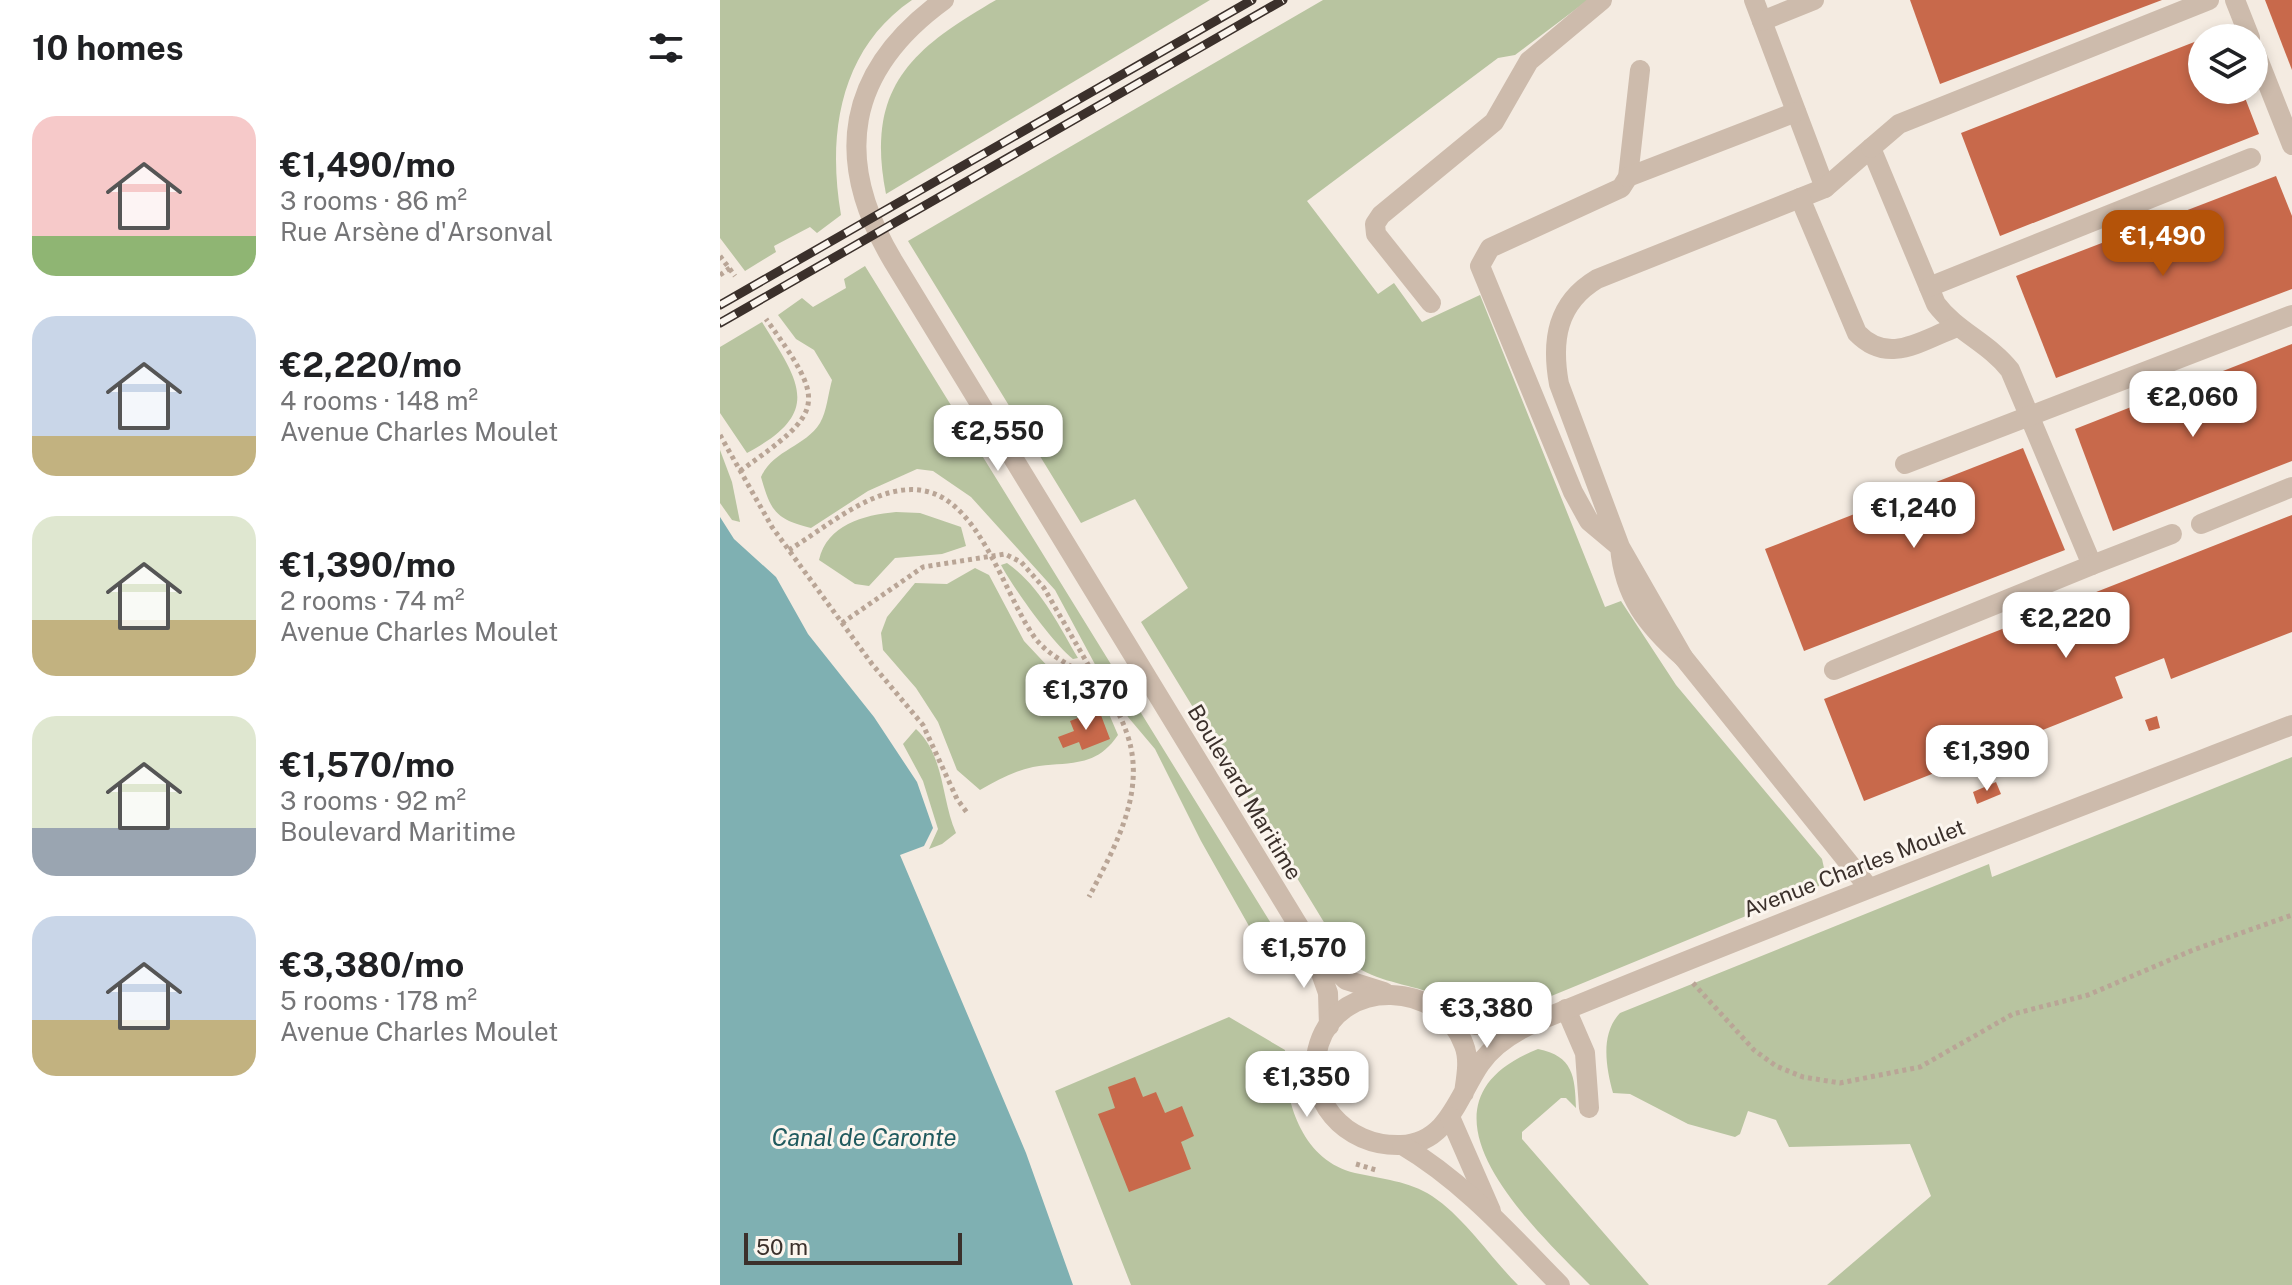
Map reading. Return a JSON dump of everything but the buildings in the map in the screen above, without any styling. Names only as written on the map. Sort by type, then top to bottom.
[{"type":"street","name":"Boulevard Maritime","points":[[944,0],[917,19],[892,45],[863,101],[857,172],[862,200],[887,250],[1312,948],[1328,993],[1329,1026]]},
{"type":"street","points":[[1431,303],[1376,234],[1375,224],[1381,215],[1494,122],[1529,61],[1602,0]]},
{"type":"street","points":[[1754,0],[1825,188]]},
{"type":"street","points":[[1762,21],[1814,0]]},
{"type":"street","points":[[1869,888],[1683,657],[1643,617],[1631,597],[1622,573],[1620,547],[1559,384],[1555,343],[1558,322],[1581,289],[1825,188],[1899,124],[2209,0]]},
{"type":"street","points":[[2235,0],[2244,24]]},
{"type":"street","points":[[1628,177],[1640,70]]},
{"type":"street","points":[[2268,84],[2292,145]]},
{"type":"street","points":[[1620,547],[1589,521],[1543,423],[1480,266],[1483,255],[1490,248],[1612,195],[1628,177],[1796,112]]},
{"type":"street","points":[[1871,148],[1942,311],[1957,327],[1995,352],[2010,370],[2092,565]]},
{"type":"street","points":[[1929,287],[2251,158]]},
{"type":"street","points":[[1800,198],[1857,333],[1869,345],[1884,351],[1895,350],[1957,327]]},
{"type":"street","points":[[1905,464],[2292,315]]},
{"type":"street","points":[[1543,423],[1570,413]]},
{"type":"street","points":[[2201,524],[2292,487]]},
{"type":"street","points":[[1834,670],[2172,534]]},
{"type":"street","name":"Avenue Charles Moulet","points":[[1464,1093],[1480,1063],[1525,1026],[1682,960],[2292,725]]},
{"type":"street","name":"Boulevard Maritime","points":[[1312,948],[1346,980],[1384,992]]},
{"type":"street","points":[[1402,1145],[1434,1132],[1450,1117],[1464,1093],[1467,1063],[1464,1045],[1450,1019],[1422,999],[1384,992],[1353,1003],[1329,1026],[1320,1041],[1315,1063],[1317,1086],[1327,1111],[1343,1128],[1369,1142],[1402,1145],[1433,1163],[1463,1193],[1491,1211],[1560,1285]]},
{"type":"street","points":[[1566,1009],[1585,1053],[1589,1108]]},
{"type":"street","name":"Avenue Charles Moulet","points":[[1450,1019],[1476,1025],[1525,1026]]},
{"type":"street","points":[[1450,1117],[1491,1211]]},
{"type":"path","points":[[720,256],[735,276]]},
{"type":"path","points":[[720,275],[730,268]]},
{"type":"path","points":[[740,471],[788,437],[806,417],[811,402],[803,370],[766,319]]},
{"type":"path","points":[[720,435],[789,550],[923,725],[957,799],[968,814]]},
{"type":"path","points":[[789,550],[874,498],[900,490],[925,491],[952,501],[988,554],[1032,634],[1045,650],[1101,688]]},
{"type":"path","points":[[842,623],[923,567],[988,554],[1005,554],[1021,562],[1065,621],[1115,708],[1131,748],[1133,785],[1120,836],[1089,897]]},
{"type":"path","points":[[1682,960],[1694,985],[1754,1050],[1776,1066],[1803,1077],[1840,1083],[1920,1067],[2013,1014],[2088,995],[2193,950],[2292,915]]},
{"type":"green space","points":[[720,0],[912,0],[888,20],[869,43],[854,68],[844,96],[836,154],[841,215],[817,233],[810,227],[774,246],[776,252],[745,271],[720,238]]},
{"type":"green space","points":[[996,0],[1210,0],[886,194],[881,157],[882,126],[889,99],[901,76],[918,55],[940,36]]},
{"type":"green space","points":[[1323,0],[1588,0],[1515,55],[1498,58],[1307,201],[1378,294],[1394,283],[1422,322],[1480,295],[1605,607],[1621,601],[1676,685],[1822,859],[1824,868],[1819,886],[1515,1011],[1470,1007],[1376,977],[1347,960],[1141,622],[1188,588],[1135,499],[1081,523],[908,241]]},
{"type":"green space","points":[[865,266],[1272,925],[1270,946],[1258,942],[1201,841],[1155,749],[1128,717],[1098,670],[1055,590],[971,497],[933,471],[917,469],[868,491],[811,528],[789,521],[772,506],[761,477],[773,461],[806,438],[820,423],[832,380],[814,350],[796,339],[778,315],[802,298],[813,307],[846,288],[844,279]]},
{"type":"green space","points":[[762,322],[786,362],[797,395],[795,409],[787,424],[747,453],[720,413],[720,347]]},
{"type":"green space","points":[[720,450],[732,482],[740,522],[732,520],[720,503]]},
{"type":"green space","points":[[896,512],[920,513],[961,527],[966,546],[942,554],[895,558],[869,586],[855,584],[819,560],[823,548],[838,530],[859,519]]},
{"type":"green space","points":[[1007,563],[1039,594],[1078,658],[1073,659],[1064,651],[1034,615],[1001,565]]},
{"type":"green space","points":[[975,568],[989,575],[1024,641],[1053,672],[1090,693],[1106,707],[1118,735],[1100,754],[1080,762],[1026,769],[980,790],[957,770],[938,722],[916,688],[883,650],[881,633],[887,617],[915,583],[947,584]]},
{"type":"green space","points":[[916,729],[937,765],[956,833],[929,849],[938,829],[923,781],[903,744]]},
{"type":"green space","points":[[2292,757],[2292,1285],[1827,1285],[1931,1196],[1910,1144],[1789,1147],[1776,1120],[1748,1111],[1740,1134],[1735,1137],[1688,1124],[1630,1094],[1613,1093],[1606,1051],[1609,1031],[1620,1013],[1989,864],[1992,877]]},
{"type":"green space","points":[[1229,1017],[1285,1050],[1292,1108],[1299,1126],[1321,1156],[1355,1173],[1405,1184],[1432,1196],[1466,1226],[1518,1285],[1131,1285],[1055,1091]]},
{"type":"green space","points":[[1538,1049],[1559,1057],[1570,1069],[1576,1108],[1566,1098],[1561,1098],[1522,1132],[1522,1139],[1649,1285],[1590,1285],[1537,1231],[1490,1165],[1478,1132],[1479,1101],[1498,1072]]},
{"type":"water","name":"Canal de Caronte","points":[[720,517],[734,539],[776,577],[808,634],[874,717],[917,782],[933,828],[924,846],[900,855],[1026,1153],[1073,1285],[720,1285]]},
{"type":"railway","points":[[720,305],[1252,0]]},
{"type":"railway","points":[[720,323],[1283,0]]}]
